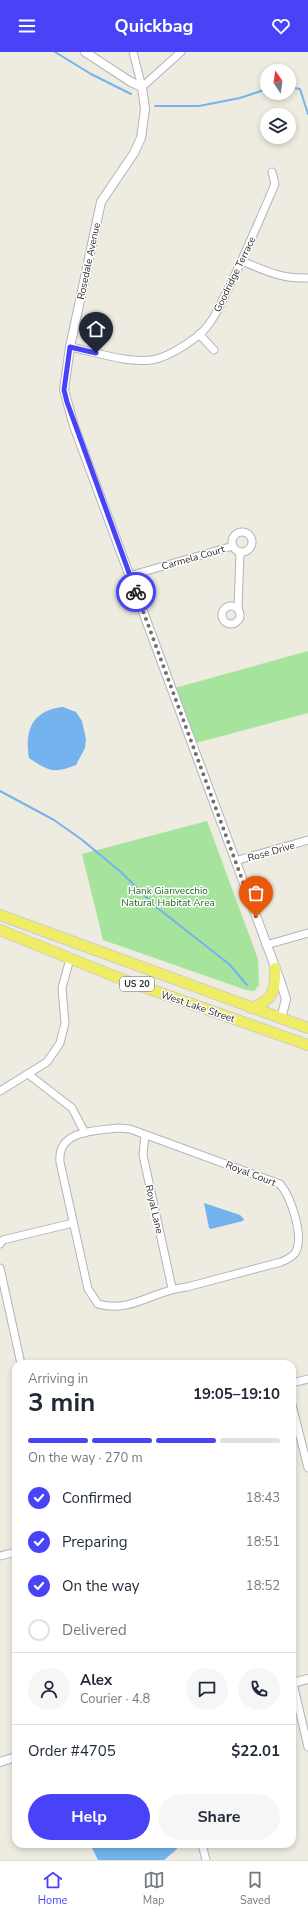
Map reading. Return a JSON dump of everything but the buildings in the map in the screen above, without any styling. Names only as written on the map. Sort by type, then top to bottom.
[{"type":"main road","name":"West Lake Street","points":[[0,915],[308,1028]]},
{"type":"main road","name":"West Lake Street","points":[[0,930],[121,979],[308,1045]]},
{"type":"main road","points":[[251,1008],[260,1005],[270,997],[274,987],[275,968]]},
{"type":"main road","points":[[277,1033],[281,1019]]},
{"type":"street","points":[[85,52],[131,82],[142,87],[181,52]]},
{"type":"street","name":"Rosedale Avenue","points":[[133,52],[142,87],[145,109],[141,138],[134,154],[101,202],[70,347],[64,390],[130,576],[286,999],[281,1019]]},
{"type":"street","name":"Goodridge Terrace","points":[[70,347],[121,358],[151,360],[164,357],[199,334],[218,309],[242,261],[275,184],[272,172]]},
{"type":"street","points":[[242,261],[276,276],[293,279],[308,278]]},
{"type":"street","points":[[199,334],[214,350]]},
{"type":"street","name":"Carmela Court","points":[[242,532],[248,534],[252,540],[251,546],[247,551],[240,552],[232,546],[232,539],[236,534],[242,532]]},
{"type":"street","name":"Carmela Court","points":[[130,576],[232,546]]},
{"type":"street","name":"Carmela Court","points":[[238,608],[240,552]]},
{"type":"street","name":"Rose Drive","points":[[235,861],[308,840]]},
{"type":"street","points":[[266,945],[308,933]]},
{"type":"street","points":[[0,1091],[48,1062],[63,1036],[65,1023],[62,988],[70,959]]},
{"type":"street","points":[[28,1074],[72,1108],[85,1133]]},
{"type":"street","points":[[145,1135],[130,1129],[118,1128],[74,1135],[63,1144],[60,1154],[60,1162],[88,1289],[98,1304],[108,1307],[117,1307],[156,1296],[172,1288]]},
{"type":"street","name":"Royal Lane","points":[[145,1135],[143,1155],[172,1288]]},
{"type":"street","name":"Royal Court","points":[[145,1135],[280,1184],[289,1198],[298,1234],[299,1241],[294,1253],[286,1260],[187,1287],[172,1288]]},
{"type":"street","points":[[0,1244],[3,1240],[73,1223]]},
{"type":"street","points":[[0,1268],[20,1360]]},
{"type":"street","points":[[296,1382],[308,1379]]},
{"type":"street","points":[[296,1421],[308,1468]]},
{"type":"street","points":[[0,1556],[12,1553]]},
{"type":"street","points":[[296,1682],[308,1679]]},
{"type":"street","points":[[296,1696],[308,1747]]},
{"type":"street","points":[[0,1762],[12,1759]]},
{"type":"street","points":[[203,1848],[206,1860]]},
{"type":"green space","points":[[308,651],[308,713],[192,744],[171,689]]},
{"type":"green space","name":"Hank Gianvecchio Natural Habitat Area","points":[[207,821],[258,959],[259,985],[254,991],[246,990],[103,940],[82,854]]},
{"type":"water","points":[[63,707],[76,712],[82,721],[86,739],[85,748],[76,765],[62,770],[51,770],[29,758],[28,739],[33,723],[38,717],[44,712]]},
{"type":"water","points":[[204,1203],[240,1215],[244,1219],[243,1221],[211,1229],[209,1228]]},
{"type":"water","points":[[92,1848],[177,1848],[164,1860],[98,1860]]},
{"type":"waterway","points":[[55,52],[91,74],[131,94]]},
{"type":"waterway","points":[[296,88],[300,89],[308,114]]},
{"type":"waterway","points":[[155,106],[199,106],[240,98],[260,91]]},
{"type":"waterway","points":[[0,791],[54,820],[81,839],[121,872],[155,906],[229,964],[247,985]]},
{"type":"way so far","points":[[136,592],[256,917]]},
{"type":"route","points":[[96,353],[70,347],[64,390],[74,426],[136,592]]}]
